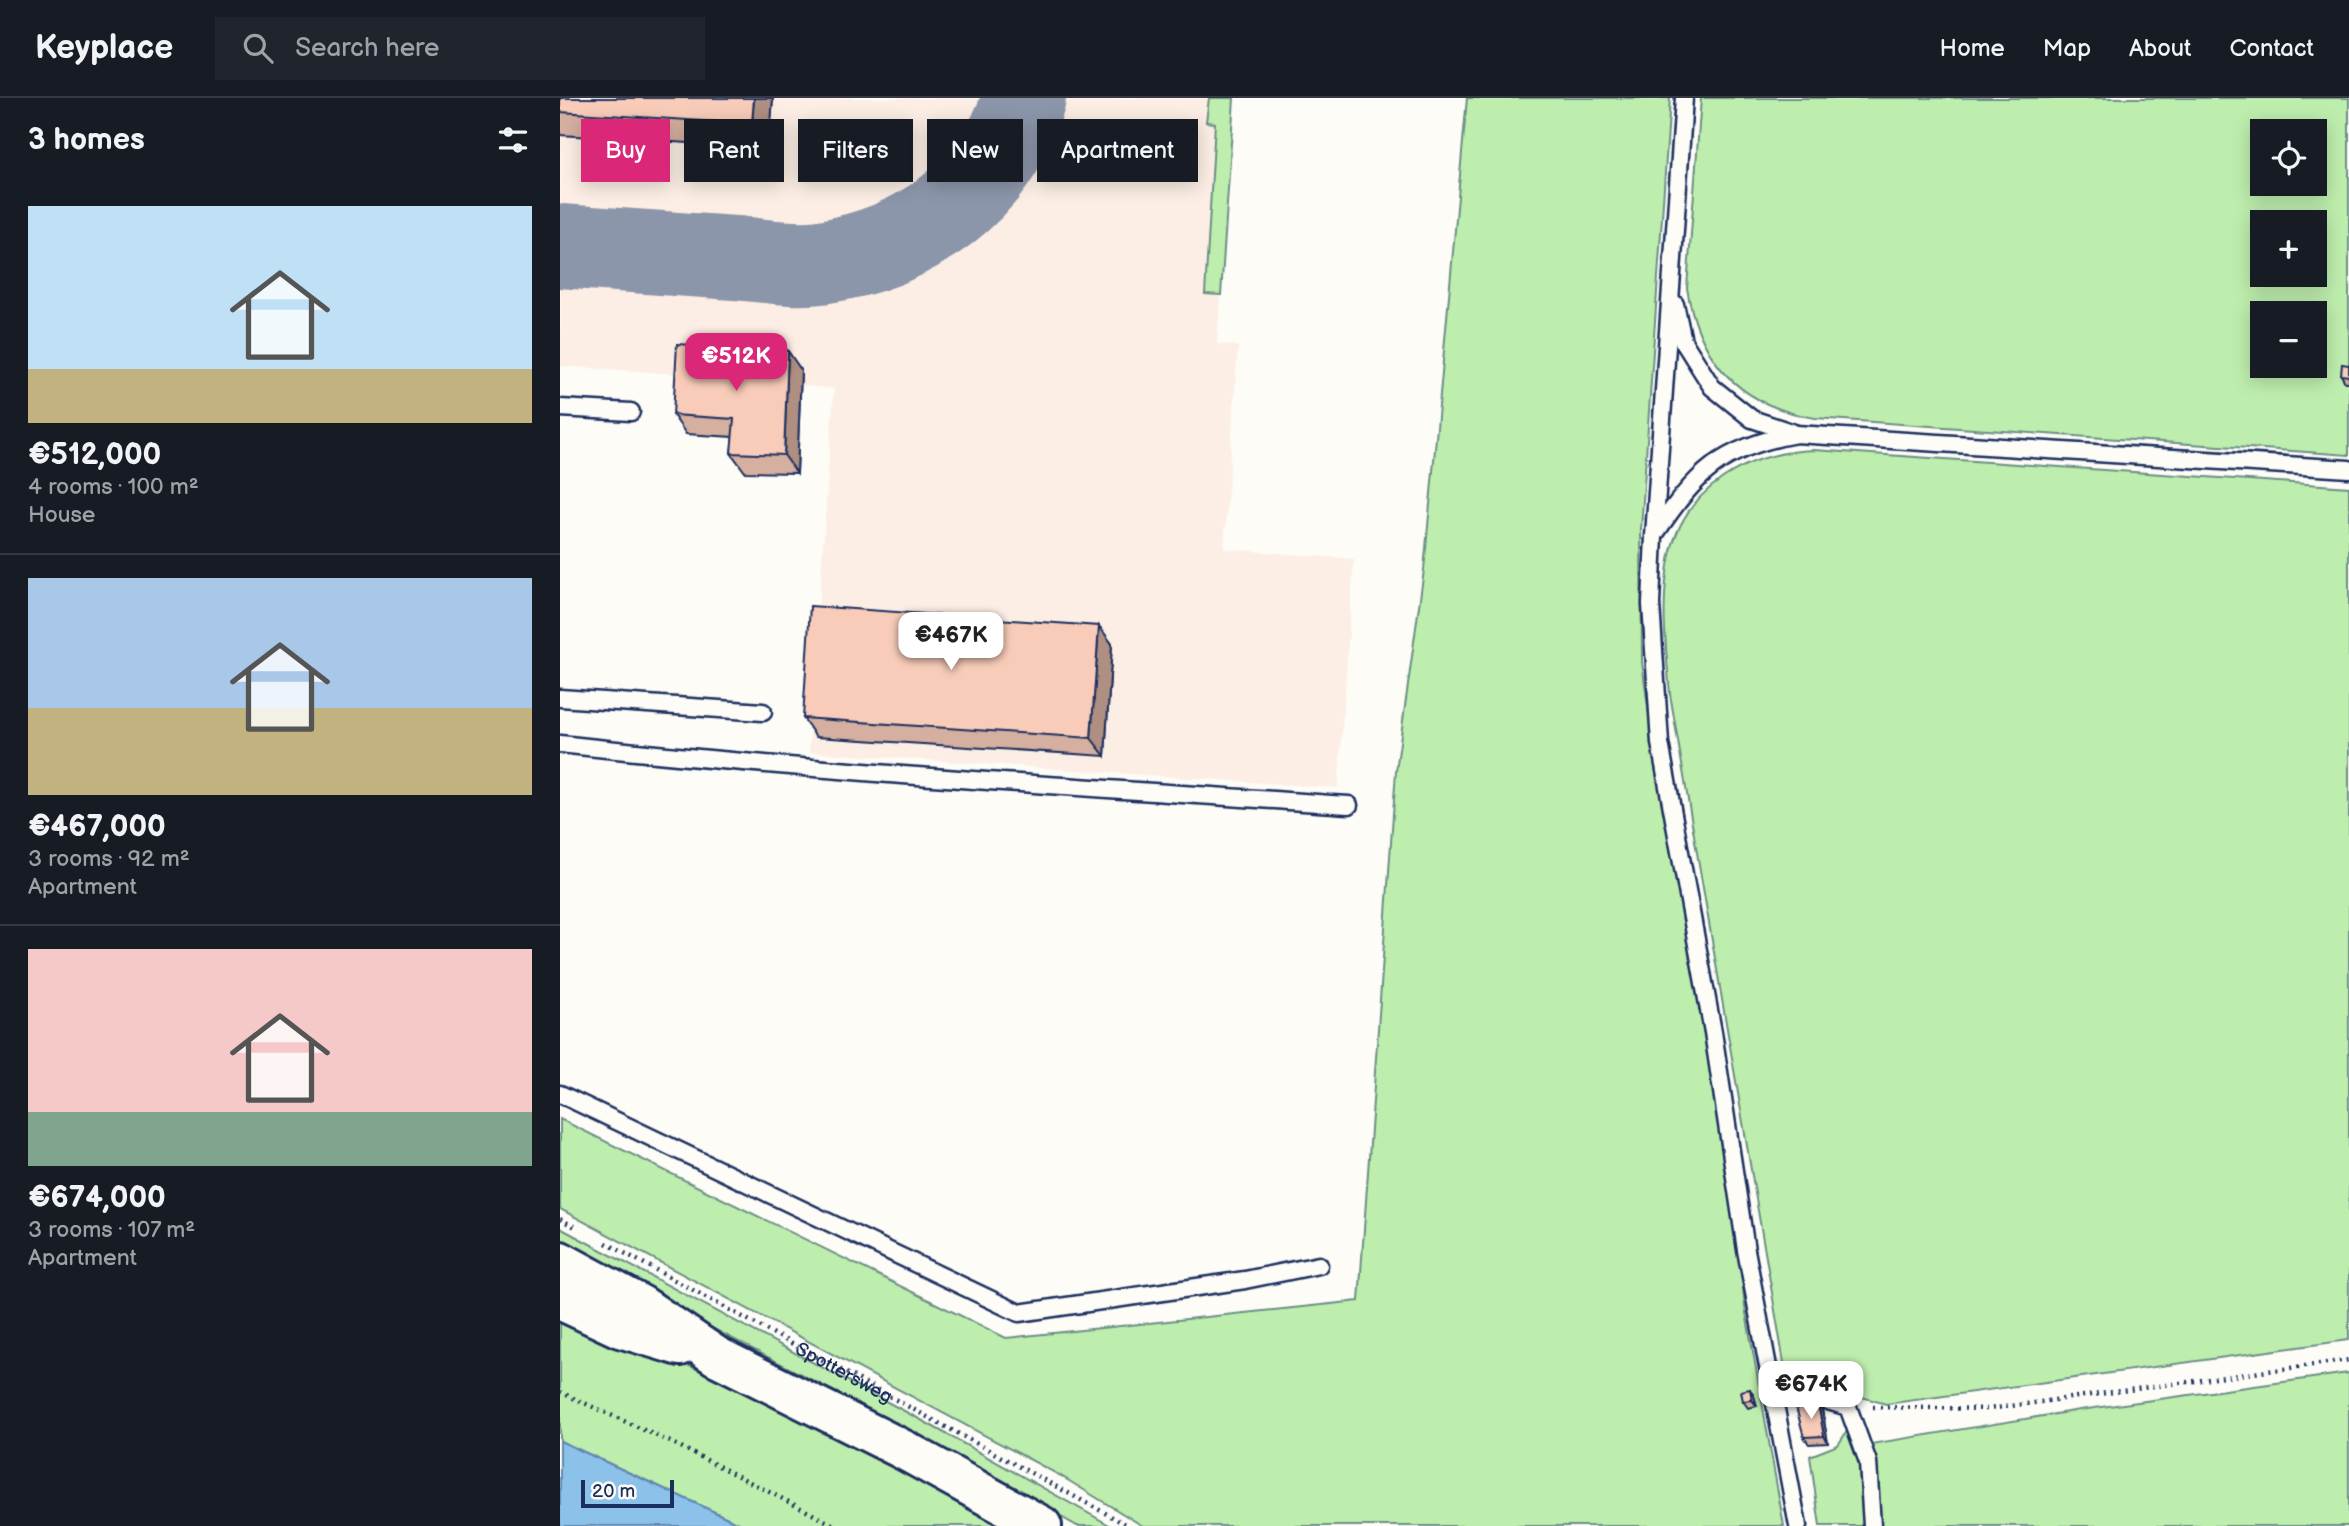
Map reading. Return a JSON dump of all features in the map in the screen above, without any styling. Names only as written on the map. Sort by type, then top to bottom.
[{"type":"main road","points":[[560,1261],[641,1305],[716,1356],[904,1450],[1042,1526]]},
{"type":"main road","points":[[560,1300],[620,1328],[716,1356]]},
{"type":"lane","points":[[1684,98],[1651,604],[1660,743],[1713,1032],[1746,1250],[1798,1526]]},
{"type":"lane","points":[[1671,288],[1683,341],[1712,387],[1752,419],[1796,434]]},
{"type":"lane","points":[[560,408],[631,412]]},
{"type":"lane","points":[[1654,536],[1680,497],[1718,461],[1755,441],[1796,434],[2349,469]]},
{"type":"lane","points":[[560,698],[763,712]]},
{"type":"lane","points":[[560,744],[608,751],[901,775],[1349,804]]},
{"type":"lane","points":[[560,1094],[1019,1313],[1245,1280],[1319,1265]]},
{"type":"lane","points":[[1771,1384],[1848,1407],[1868,1462],[1872,1526]]},
{"type":"path","points":[[560,1219],[584,1231]]},
{"type":"path","name":"Spottersweg","points":[[596,1238],[1129,1526]]},
{"type":"path","points":[[1848,1407],[1989,1409],[2349,1360]]},
{"type":"path","points":[[560,1392],[677,1445],[836,1526]]},
{"type":"shaded area","points":[[773,98],[1234,98],[1217,344],[1238,346],[1224,549],[1354,559],[1338,788],[809,752],[834,389],[801,385],[801,370],[693,375],[560,366],[560,135],[581,136],[581,182],[670,182],[670,142],[684,143],[684,182],[784,182],[784,119],[771,119]]},
{"type":"green space","points":[[1209,98],[1234,98],[1221,295],[1205,294],[1215,123],[1206,122]]},
{"type":"green space","points":[[1467,98],[1670,98],[1641,530],[1642,662],[1651,730],[1733,1199],[1745,1307],[1784,1526],[1143,1526],[1061,1476],[560,1209],[560,1119],[1006,1338],[1359,1301],[1396,771],[1424,570]]},
{"type":"green space","points":[[1701,98],[2349,98],[2349,455],[1815,418],[1765,403],[1727,376],[1702,338],[1687,288]]},
{"type":"green space","points":[[1814,450],[2349,487],[2349,1340],[1886,1404],[1786,1375],[1670,694],[1665,590],[1670,555],[1678,531],[1705,492],[1744,466],[1790,452]]},
{"type":"green space","points":[[560,1228],[923,1421],[1111,1526],[1077,1526],[916,1434],[560,1249]]},
{"type":"green space","points":[[560,1310],[722,1380],[896,1463],[1007,1526],[745,1526],[560,1441]]},
{"type":"green space","points":[[2349,1373],[2349,1526],[1820,1526],[1810,1456],[1838,1445],[1851,1425],[1859,1446],[2080,1410]]},
{"type":"water","points":[[560,1441],[745,1526],[560,1526]]},
{"type":"building","points":[[560,98],[754,98],[752,119],[684,120],[560,112]]},
{"type":"building","points":[[677,344],[788,351],[784,455],[731,453],[734,419],[673,415]]},
{"type":"building","points":[[2342,364],[2349,365],[2349,376],[2341,375]]},
{"type":"building","points":[[810,606],[1099,626],[1091,738],[803,718]]},
{"type":"building","points":[[1750,1389],[1752,1400],[1743,1401],[1741,1391]]},
{"type":"building","points":[[1818,1404],[1824,1436],[1804,1437],[1796,1407]]},
{"type":"taxiway","points":[[560,246],[789,263],[821,262],[855,255],[888,244],[919,229],[947,210],[972,187],[994,161],[1011,131],[1024,98]]}]
